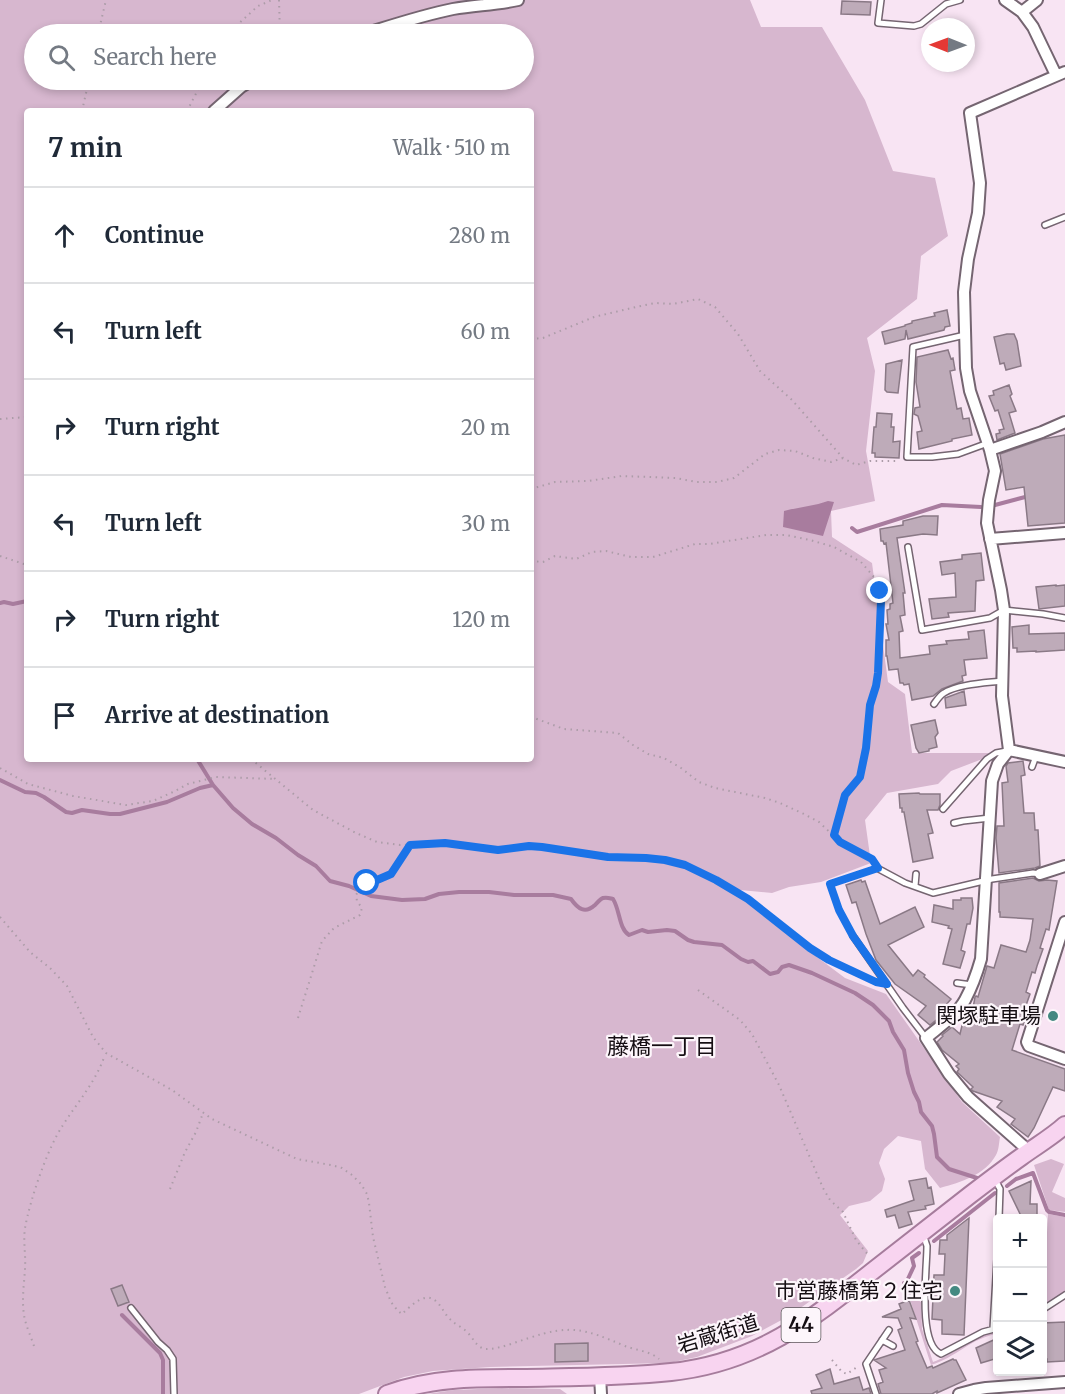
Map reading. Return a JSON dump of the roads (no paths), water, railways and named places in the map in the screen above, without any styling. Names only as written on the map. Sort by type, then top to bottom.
[{"type":"main road","name":"岩蔵街道","points":[[387,1394],[441,1381],[674,1372],[716,1363],[759,1348],[818,1314],[993,1177],[1065,1125]]},
{"type":"street","points":[[394,24],[454,9],[518,0]]},
{"type":"street","points":[[1005,0],[1022,12],[1060,73],[970,113],[980,199],[965,275],[966,368],[970,392],[995,471],[987,513],[1004,610],[1002,702],[1009,750],[998,764],[992,781],[981,959],[964,1002],[953,1015],[926,1038],[949,1074],[968,1097],[1029,1151]]},
{"type":"street","points":[[1022,12],[1037,0]]},
{"type":"street","points":[[217,108],[238,90]]},
{"type":"street","points":[[989,447],[1042,432],[1065,422]]},
{"type":"street","points":[[990,539],[1065,533]]},
{"type":"street","points":[[1009,750],[1034,761],[1065,762]]},
{"type":"street","points":[[1041,873],[1065,867]]},
{"type":"street","points":[[1065,922],[1027,1042],[1029,1046],[1065,1059]]},
{"type":"street","points":[[600,1376],[601,1394]]},
{"type":"street","points":[[959,1394],[974,1389],[1065,1382]]},
{"type":"lane","points":[[881,0],[878,23],[914,26],[921,24],[946,4],[960,0]]},
{"type":"lane","points":[[1045,225],[1065,218]]},
{"type":"lane","points":[[965,335],[913,347],[907,457],[958,454],[989,447]]},
{"type":"lane","points":[[908,547],[922,630],[990,618],[1004,610],[1065,618]]},
{"type":"lane","points":[[934,704],[941,695],[950,690],[1002,681]]},
{"type":"lane","points":[[943,809],[987,759],[996,753],[1009,750]]},
{"type":"lane","points":[[954,823],[990,818]]},
{"type":"lane","points":[[878,868],[905,883],[933,893],[987,880],[1041,873]]},
{"type":"lane","points":[[915,886],[916,874]]},
{"type":"lane","points":[[853,936],[926,1038]]},
{"type":"lane","points":[[957,983],[972,985]]},
{"type":"lane","points":[[993,1177],[1000,1189],[999,1214]]},
{"type":"lane","points":[[922,1232],[927,1246],[925,1324],[932,1347],[941,1354],[993,1329]]},
{"type":"lane","points":[[995,1322],[997,1268]]},
{"type":"lane","points":[[1047,1307],[1065,1295]]},
{"type":"lane","points":[[131,1308],[173,1359],[174,1394]]},
{"type":"lane","points":[[876,1394],[867,1364],[889,1329]]},
{"type":"lane","points":[[882,1340],[893,1346]]},
{"type":"waterway","points":[[995,505],[1029,496]]},
{"type":"waterway","points":[[852,528],[857,532],[942,505],[981,507]]},
{"type":"waterway","points":[[0,603],[24,602]]},
{"type":"waterway","points":[[199,762],[213,785],[233,808],[252,824],[316,866],[330,881],[349,886],[371,896],[402,900],[425,899],[439,894],[459,892],[553,895],[571,899],[579,908],[585,910],[604,898],[613,899],[623,928],[629,935],[642,930],[648,932],[675,931],[694,942],[722,945],[741,959],[748,962],[753,961],[770,974],[789,965],[855,993],[873,1005],[889,1021],[904,1050],[908,1073],[921,1112],[932,1126],[937,1157],[949,1169],[977,1178]]},
{"type":"waterway","points":[[0,780],[25,792],[36,793],[66,812],[82,810],[110,814],[120,814],[167,802],[213,785]]},
{"type":"waterway","points":[[1007,1186],[1016,1179],[1033,1173],[1047,1210],[1065,1215]]},
{"type":"waterway","points":[[934,1241],[995,1193]]},
{"type":"waterway","points":[[904,1283],[914,1266],[912,1258],[919,1253]]},
{"type":"waterway","points":[[122,1315],[160,1353],[163,1360],[163,1394]]},
{"type":"place","name":"関塚駐車場","points":[[1053,1016]]},
{"type":"place","name":"市営藤橋第２住宅","points":[[955,1291]]},
{"type":"district","name":"藤橋一丁目","points":[[662,1046]]}]
